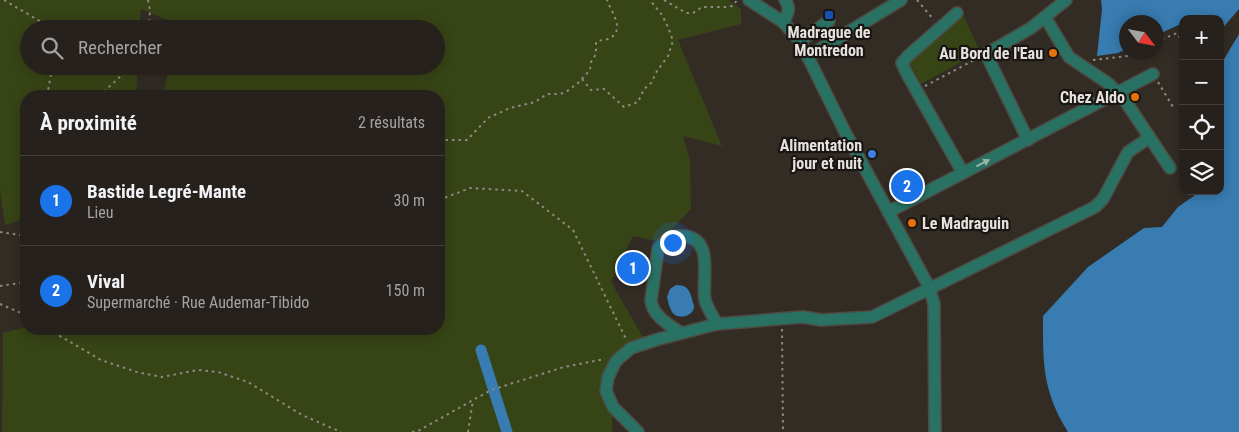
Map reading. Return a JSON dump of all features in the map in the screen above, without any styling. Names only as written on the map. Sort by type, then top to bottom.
[{"type":"street","points":[[749,0],[783,22],[800,41],[844,130],[929,287],[934,310],[935,432]]},
{"type":"street","points":[[783,22],[789,12],[784,0]]},
{"type":"street","points":[[809,56],[901,0]]},
{"type":"street","points":[[1028,140],[986,54],[1026,31],[1066,0]]},
{"type":"street","points":[[957,13],[902,63],[963,173]]},
{"type":"street","points":[[1045,17],[1066,55],[1104,80],[1118,92],[1170,168]]},
{"type":"street","points":[[800,41],[829,21]]},
{"type":"street","points":[[888,212],[1153,74]]},
{"type":"street","points":[[638,432],[613,406],[606,391],[608,377],[616,362],[631,348],[718,324],[807,317],[821,320],[872,316],[1099,205],[1128,152],[1149,138]]},
{"type":"street","points":[[681,333],[660,318],[653,308],[651,301],[658,249],[662,244],[674,237],[689,237],[703,251],[706,262],[704,286],[706,304],[718,324]]},
{"type":"path","points":[[4,0],[38,20]]},
{"type":"path","points":[[148,0],[149,20]]},
{"type":"path","points":[[445,140],[467,140],[488,118],[510,108],[535,102],[547,94],[566,92],[582,79],[590,70],[591,62],[596,54],[596,42],[609,39],[617,30],[616,18],[607,0]]},
{"type":"path","points":[[582,79],[591,90],[604,89],[624,107],[638,102],[644,89],[651,83],[668,56],[673,41],[662,14],[650,0]]},
{"type":"path","points":[[664,0],[686,13],[693,13],[702,7],[733,6],[737,0]]},
{"type":"path","points":[[916,0],[930,15]]},
{"type":"path","points":[[1164,39],[1177,33],[1179,37]]},
{"type":"path","points":[[929,84],[986,54]]},
{"type":"path","points":[[1080,66],[1092,60],[1119,57]]},
{"type":"path","points":[[1153,74],[1173,107]]},
{"type":"path","points":[[48,90],[51,75]]},
{"type":"path","points":[[106,90],[123,75]]},
{"type":"path","points":[[445,198],[470,188],[522,191],[573,230],[631,348]]},
{"type":"path","points":[[0,232],[20,235]]},
{"type":"path","points":[[0,286],[20,283]]},
{"type":"path","points":[[0,304],[20,312]]},
{"type":"path","points":[[782,319],[783,432]]},
{"type":"path","points":[[58,335],[101,360],[137,372],[162,377],[198,370],[218,372],[248,382],[302,414],[341,432]]},
{"type":"path","points":[[412,432],[418,431],[496,388],[564,367],[610,358]]},
{"type":"path","points":[[468,432],[473,399]]},
{"type":"green space","points":[[0,0],[729,0],[741,9],[741,24],[678,40],[722,146],[683,136],[690,160],[691,209],[660,242],[633,236],[611,282],[647,344],[612,372],[612,432],[2,432],[3,333],[20,329],[20,335],[445,335],[445,90],[164,90],[167,75],[445,75],[445,20],[168,20],[141,9],[140,20],[20,20],[20,75],[137,75],[136,90],[20,90],[20,220],[5,225],[0,191]]},
{"type":"green space","points":[[963,14],[980,52],[921,84],[908,60]]},
{"type":"water","points":[[1101,0],[1239,0],[1239,9],[1224,26],[1224,15],[1179,15],[1179,25],[1164,32],[1164,15],[1119,15],[1119,52],[1097,56],[1102,9]]},
{"type":"water","points":[[1239,34],[1239,432],[1068,432],[1053,403],[1046,376],[1043,348],[1043,316],[1088,267],[1144,228],[1162,227],[1178,207],[1195,195],[1224,195],[1224,59]]},
{"type":"water","points":[[676,285],[687,288],[694,305],[691,313],[681,317],[674,314],[671,310],[667,297],[670,289]]},
{"type":"waterway","points":[[481,350],[507,432]]},
{"type":"place","name":"Madrague de Montredon","points":[[829,15]]},
{"type":"place","name":"Au Bord de l'Eau","points":[[1053,53]]},
{"type":"place","name":"Chez Aldo","points":[[1135,97]]},
{"type":"place","name":"Alimentation jour et nuit","points":[[872,154]]},
{"type":"place","name":"Vival","points":[[907,186]]},
{"type":"place","name":"Le Madraguin","points":[[912,223]]},
{"type":"place","name":"Bastide Legré-Mante","points":[[633,268]]}]
